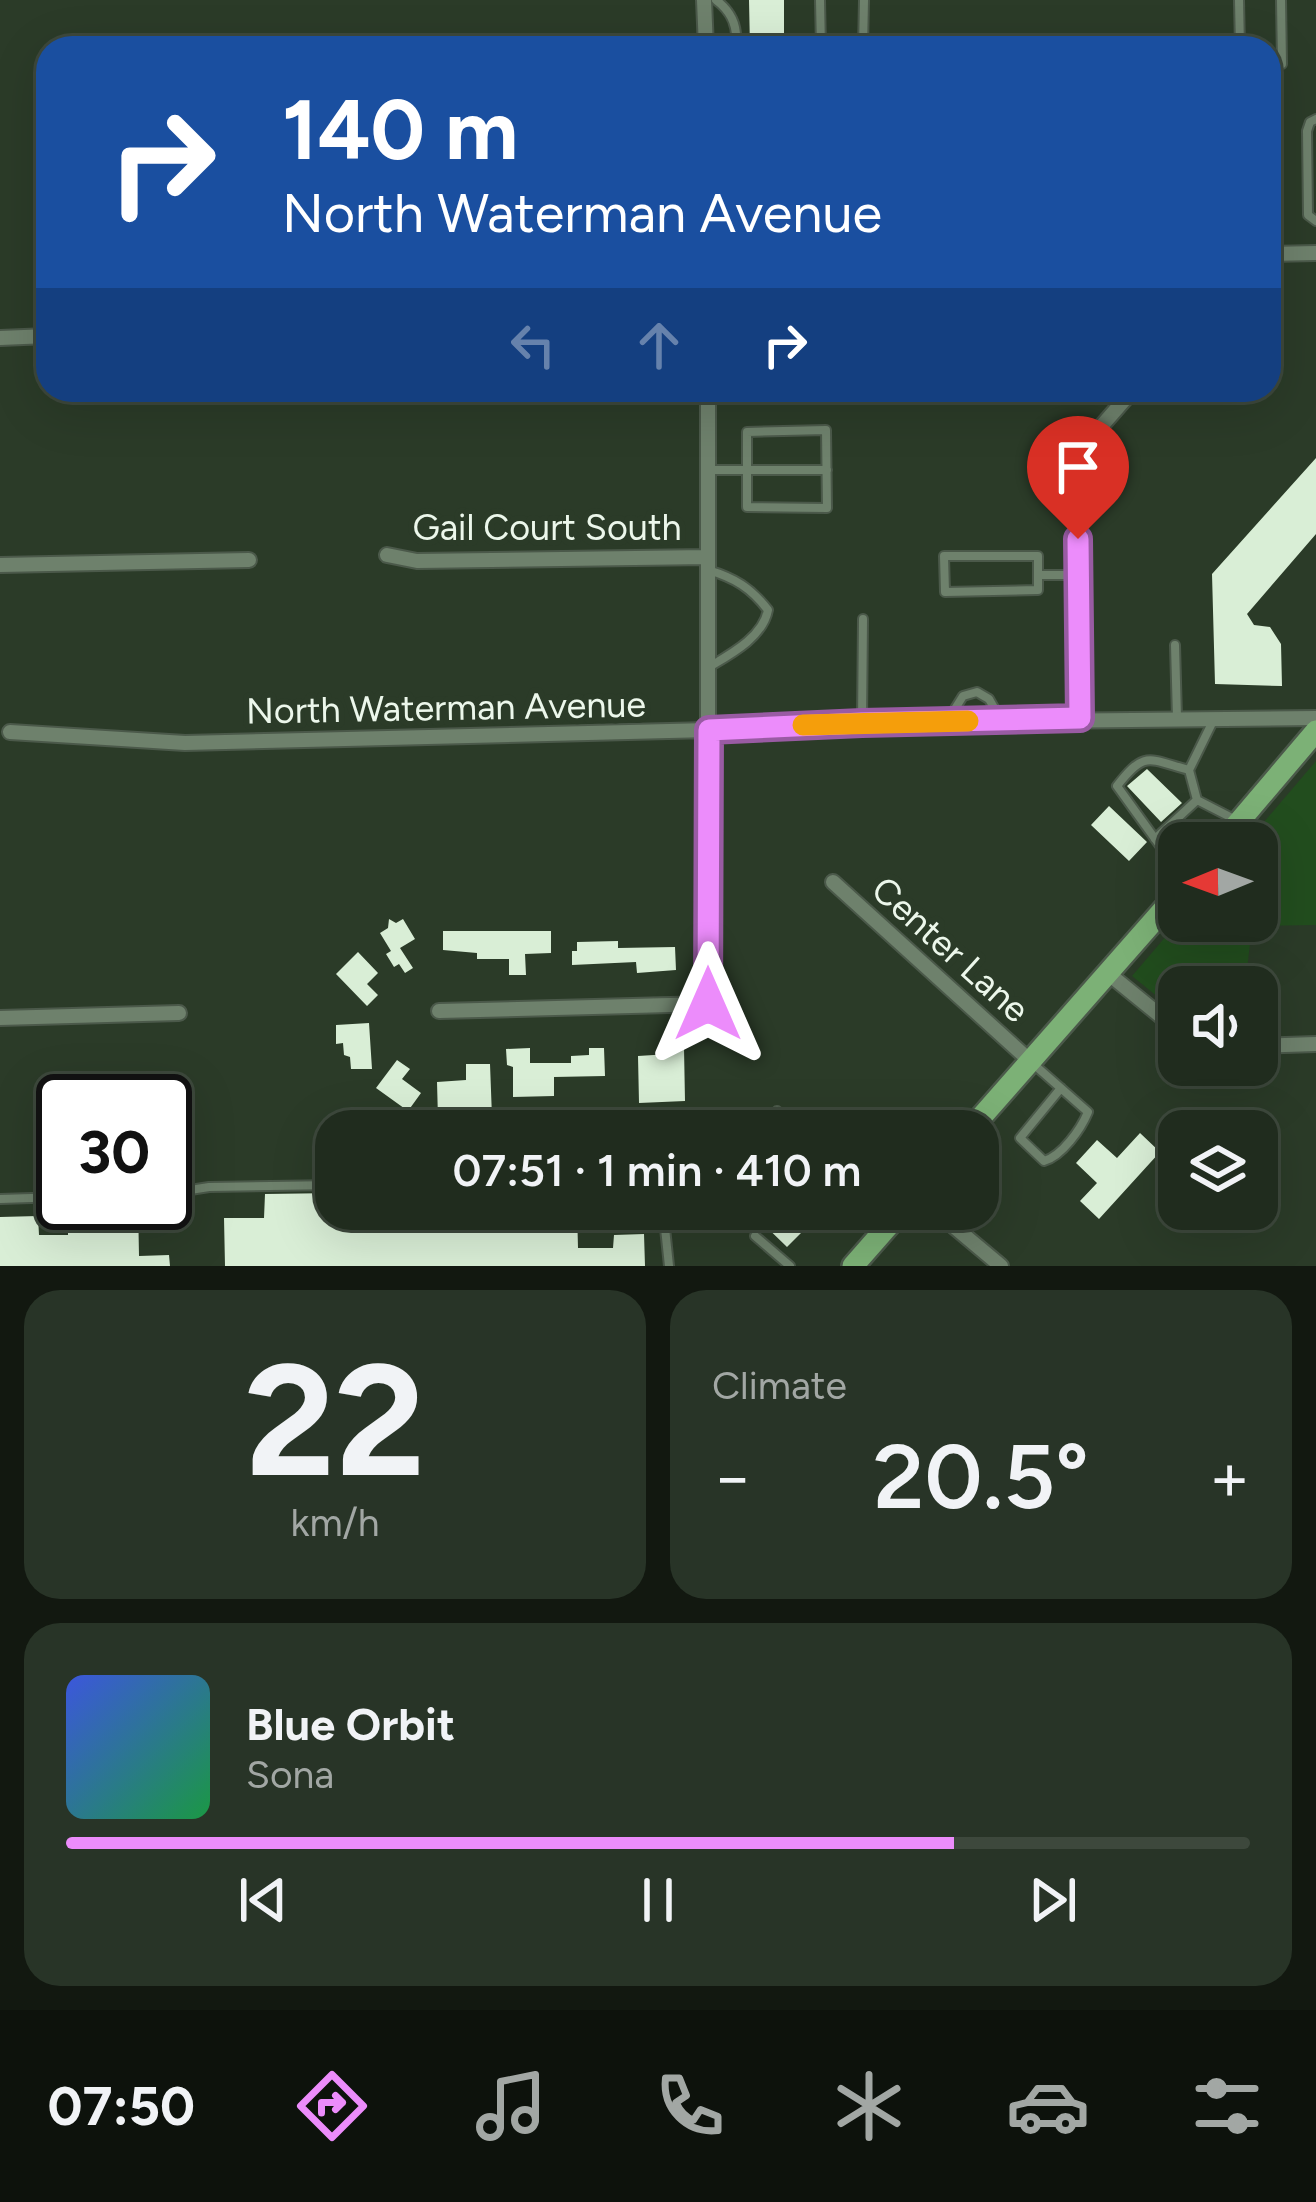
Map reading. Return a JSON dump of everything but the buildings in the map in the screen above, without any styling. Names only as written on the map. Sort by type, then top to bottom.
[{"type":"main road","points":[[1239,821],[1316,730]]},
{"type":"main road","points":[[987,1110],[1158,917]]},
{"type":"main road","points":[[853,1266],[882,1230]]},
{"type":"street","points":[[704,0],[706,36]]},
{"type":"street","points":[[1281,254],[1316,253]]},
{"type":"street","points":[[0,338],[36,336]]},
{"type":"street","points":[[439,1011],[708,1004],[707,402]]},
{"type":"street","points":[[1080,718],[1077,467],[1084,445],[1122,402]]},
{"type":"street","name":"Gail Court South","points":[[387,555],[417,561],[707,563]]},
{"type":"street","points":[[0,565],[249,560]]},
{"type":"street","name":"North Waterman Avenue","points":[[10,732],[185,743],[1080,718],[1316,718]]},
{"type":"street","name":"Center Lane","points":[[833,881],[1029,1060]]},
{"type":"street","points":[[1109,974],[1158,1014]]},
{"type":"street","points":[[0,1018],[179,1013]]},
{"type":"street","points":[[1278,1045],[1316,1044]]},
{"type":"street","points":[[958,1230],[1001,1266]]},
{"type":"lane","points":[[716,0],[734,19],[736,36]]},
{"type":"lane","points":[[820,0],[821,36]]},
{"type":"lane","points":[[863,36],[864,0]]},
{"type":"lane","points":[[1239,0],[1240,36]]},
{"type":"lane","points":[[1281,0],[1281,64]]},
{"type":"lane","points":[[1316,119],[1307,131],[1308,215],[1316,221]]},
{"type":"lane","points":[[826,430],[827,508],[747,508],[747,470],[747,432],[826,430]]},
{"type":"lane","points":[[707,470],[826,470]]},
{"type":"lane","points":[[944,556],[1038,556],[1038,574],[1038,590],[945,592],[944,556]]},
{"type":"lane","points":[[707,563],[735,578],[768,610],[755,634],[708,667]]},
{"type":"lane","points":[[1038,574],[1078,575]]},
{"type":"lane","points":[[862,723],[863,619]]},
{"type":"lane","points":[[1175,645],[1177,718]]},
{"type":"lane","points":[[947,721],[963,696],[977,692],[989,699],[1001,720]]},
{"type":"lane","points":[[1214,718],[1189,770],[1197,800],[1239,821]]},
{"type":"lane","points":[[1158,844],[1118,786],[1136,763],[1149,759],[1189,770]]},
{"type":"lane","points":[[1155,838],[1197,800]]},
{"type":"lane","points":[[1029,1060],[1061,1088],[1088,1112],[1053,1158],[1044,1161],[1020,1138],[1061,1088]]},
{"type":"lane","points":[[192,1190],[315,1185]]},
{"type":"lane","points":[[0,1199],[36,1198]]},
{"type":"lane","points":[[667,1230],[669,1266]]},
{"type":"lane","points":[[755,1236],[790,1266]]},
{"type":"green space","points":[[1316,761],[1316,925],[1278,926],[1278,822],[1264,822]]},
{"type":"green space","points":[[1161,942],[1250,942],[1247,966],[1158,966],[1158,997],[1132,976]]},
{"type":"slow traffic","points":[[803,725],[968,721]]},
{"type":"route","points":[[708,1004],[709,730],[1080,718],[1078,539]]}]
